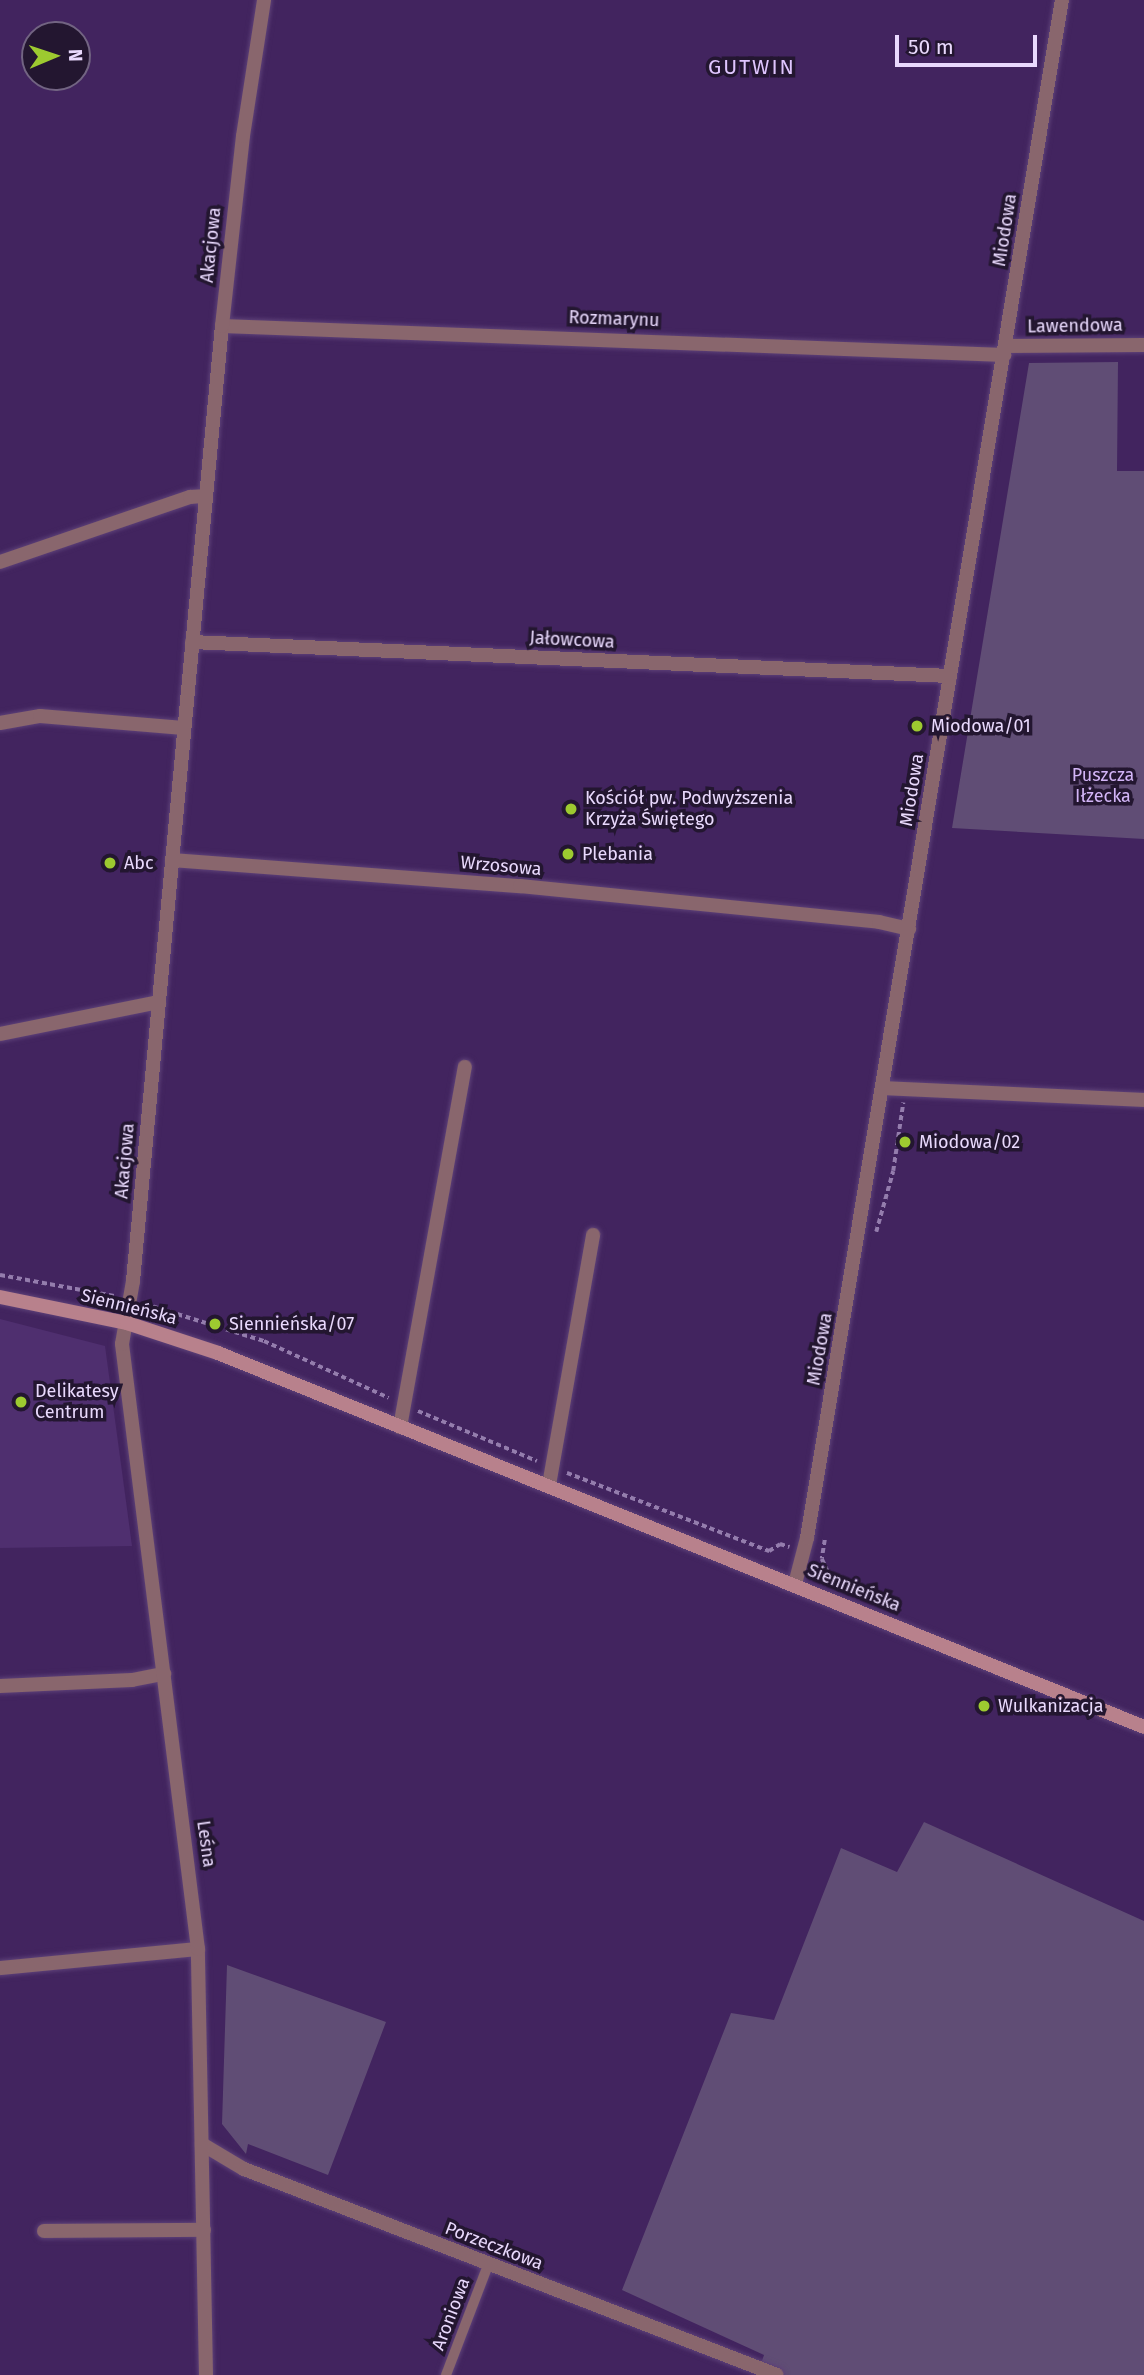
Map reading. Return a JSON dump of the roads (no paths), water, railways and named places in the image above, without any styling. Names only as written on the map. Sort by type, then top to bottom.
[{"type":"main road","name":"Siennieńska","points":[[0,1297],[127,1323],[218,1353],[1144,1727]]},
{"type":"street","name":"Akacjowa","points":[[127,1323],[222,326],[243,136],[264,0]]},
{"type":"street","name":"Miodowa","points":[[795,1584],[806,1545],[1062,0]]},
{"type":"street","name":"Rozmarynu","points":[[222,326],[1005,351]]},
{"type":"street","name":"Lawendowa","points":[[1005,351],[1144,345]]},
{"type":"street","points":[[0,562],[190,497],[205,496]]},
{"type":"street","name":"Jałowcowa","points":[[192,642],[950,676]]},
{"type":"street","points":[[0,723],[40,716],[184,728]]},
{"type":"street","name":"Wrzosowa","points":[[172,860],[534,888],[879,922],[909,929]]},
{"type":"street","points":[[0,1034],[159,1002]]},
{"type":"street","points":[[400,1427],[465,1067]]},
{"type":"street","points":[[883,1088],[1144,1100]]},
{"type":"street","points":[[549,1485],[593,1235]]},
{"type":"street","name":"Leśna","points":[[127,1323],[122,1344],[125,1388],[198,1949],[206,2375]]},
{"type":"street","points":[[0,1686],[132,1680],[164,1674]]},
{"type":"street","points":[[0,1968],[198,1949]]},
{"type":"street","name":"Porzeczkowa","points":[[202,2144],[244,2169],[777,2375]]},
{"type":"street","points":[[44,2231],[204,2230]]},
{"type":"lane","name":"Aroniowa","points":[[446,2375],[488,2265]]},
{"type":"place","name":"Miodowa/01","points":[[917,726]]},
{"type":"place","name":"Kościół pw. Podwyższenia Krzyża Świętego","points":[[571,809]]},
{"type":"place","name":"Plebania","points":[[568,854]]},
{"type":"place","name":"Abc","points":[[110,863]]},
{"type":"place","name":"Miodowa/02","points":[[905,1142]]},
{"type":"place","name":"Siennieńska/07","points":[[215,1324]]},
{"type":"place","name":"Delikatesy Centrum","points":[[21,1402]]},
{"type":"place","name":"Wulkanizacja","points":[[984,1706]]},
{"type":"district","name":"GUTWIN","points":[[752,67]]},
{"type":"park label","name":"Puszcza Iłżecka","points":[[1103,786]]}]
